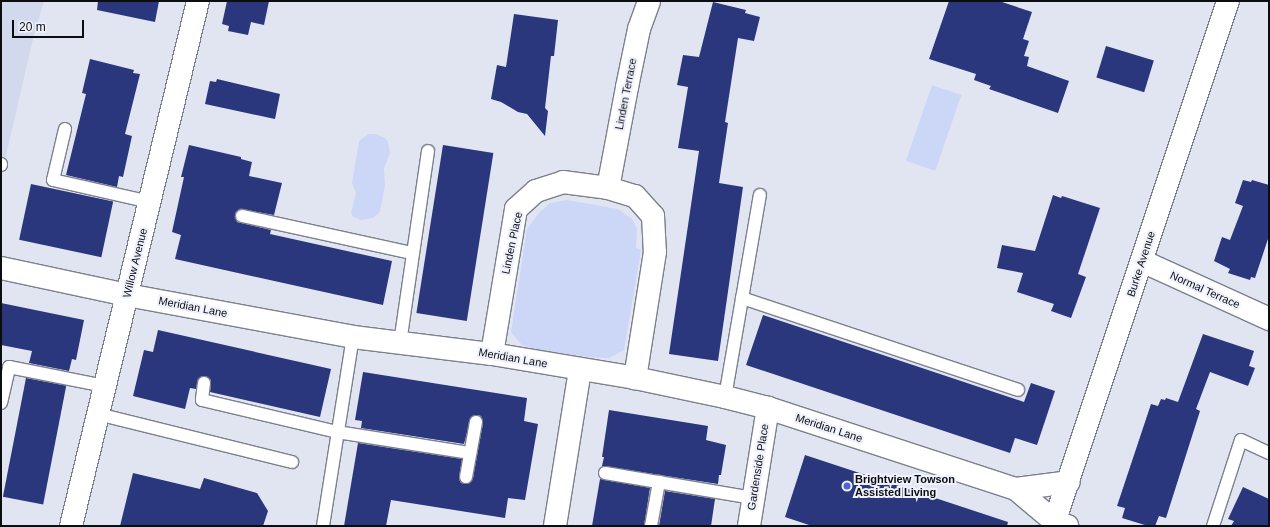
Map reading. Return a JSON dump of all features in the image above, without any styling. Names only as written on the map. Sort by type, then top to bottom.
[{"type":"street","name":"Willow Avenue","points":[[72,526],[198,1]]},
{"type":"street","name":"Linden Terrace","points":[[608,188],[639,29],[649,1]]},
{"type":"street","name":"Burke Avenue","points":[[1058,525],[1069,482],[1228,1]]},
{"type":"street","name":"Linden Place","points":[[492,354],[516,210],[536,191],[563,182],[608,188],[635,196],[653,216],[655,252],[635,378]]},
{"type":"street","name":"Normal Terrace","points":[[1142,262],[1269,319]]},
{"type":"street","name":"Meridian Lane","points":[[1,268],[127,295],[353,337],[492,354],[580,370],[635,378],[725,397],[768,408],[1016,489],[1058,525]]},
{"type":"street","points":[[555,526],[580,370]]},
{"type":"street","name":"Gardenside Place","points":[[749,526],[768,408]]},
{"type":"street","name":"Meridian Lane","points":[[1016,489],[1069,482]]},
{"type":"lane","points":[[65,129],[53,180],[150,202]]},
{"type":"lane","points":[[400,342],[428,151]]},
{"type":"lane","points":[[725,397],[760,195]]},
{"type":"lane","points":[[242,216],[412,253]]},
{"type":"lane","points":[[742,298],[1018,390]]},
{"type":"lane","points":[[323,526],[353,337]]},
{"type":"lane","points":[[1,403],[10,367],[105,386]]},
{"type":"lane","points":[[204,383],[202,400],[337,432],[470,453]]},
{"type":"lane","points":[[98,414],[292,462]]},
{"type":"lane","points":[[466,477],[476,422]]},
{"type":"lane","points":[[1213,526],[1241,440],[1269,453]]},
{"type":"lane","points":[[604,473],[754,498]]},
{"type":"lane","points":[[651,526],[659,482]]},
{"type":"shaded area","points":[[1,1],[44,1],[33,39],[1,177]]},
{"type":"shaded area","points":[[932,85],[961,95],[935,171],[906,161]]},
{"type":"shaded area","points":[[368,134],[376,134],[385,138],[388,142],[390,153],[384,168],[385,185],[380,212],[373,218],[361,220],[353,217],[351,213],[356,193],[352,183],[359,141]]},
{"type":"shaded area","points":[[567,200],[618,209],[632,219],[637,229],[636,248],[641,250],[624,350],[609,358],[589,357],[538,350],[522,345],[511,332],[527,229],[540,212],[550,203]]},
{"type":"building","points":[[98,1],[159,1],[155,22],[97,10]]},
{"type":"building","points":[[227,1],[269,1],[264,25],[251,22],[248,35],[228,31],[229,26],[222,24]]},
{"type":"building","points":[[949,1],[999,1],[1032,12],[1023,39],[1029,41],[1024,56],[1029,57],[1027,66],[1069,81],[1058,113],[989,89],[991,86],[974,80],[976,74],[929,59]]},
{"type":"building","points":[[713,2],[746,10],[745,13],[760,17],[754,41],[738,38],[725,122],[728,123],[719,183],[743,187],[718,361],[669,354],[699,151],[678,148],[688,87],[677,85],[683,55],[699,57]]},
{"type":"building","points":[[514,14],[558,20],[554,56],[551,56],[545,108],[548,111],[545,136],[527,114],[518,112],[501,102],[491,99],[497,65],[506,67]]},
{"type":"building","points":[[1106,46],[1154,61],[1144,92],[1096,78]]},
{"type":"building","points":[[90,59],[134,70],[133,73],[140,74],[125,134],[132,136],[123,177],[119,176],[117,187],[66,175],[86,94],[82,93]]},
{"type":"building","points":[[217,79],[280,94],[275,119],[205,104],[210,81],[216,82]]},
{"type":"building","points":[[189,145],[241,157],[241,159],[252,162],[249,176],[282,183],[274,215],[240,209],[235,214],[237,222],[271,230],[270,234],[392,261],[383,305],[175,259],[181,235],[172,232],[184,177],[181,177]]},
{"type":"building","points":[[443,145],[493,153],[467,321],[416,313]]},
{"type":"building","points":[[1243,180],[1251,182],[1252,180],[1269,185],[1269,236],[1255,278],[1251,277],[1250,280],[1228,273],[1230,269],[1214,261],[1222,237],[1230,240],[1243,206],[1235,203]]},
{"type":"building","points":[[31,184],[113,201],[101,257],[19,240]]},
{"type":"building","points":[[1053,195],[1061,198],[1062,196],[1100,208],[1078,274],[1086,277],[1071,318],[1051,311],[1054,304],[1017,292],[1023,273],[997,268],[1002,245],[1035,251]]},
{"type":"building","points":[[1,303],[84,320],[76,360],[72,359],[69,371],[29,363],[32,351],[1,345]]},
{"type":"building","points":[[763,315],[1024,402],[1031,383],[1055,391],[1037,445],[1015,438],[1010,453],[746,365]]},
{"type":"building","points":[[158,330],[331,369],[320,417],[210,392],[211,380],[204,376],[198,379],[196,389],[190,388],[185,409],[133,396],[144,350],[153,352]]},
{"type":"building","points":[[1203,334],[1254,351],[1249,366],[1255,368],[1248,386],[1210,372],[1196,409],[1200,411],[1166,518],[1159,516],[1155,526],[1148,526],[1122,518],[1125,508],[1117,506],[1151,404],[1158,406],[1161,399],[1165,400],[1166,398],[1178,402]]},
{"type":"building","points":[[363,372],[527,398],[524,421],[538,424],[525,500],[508,498],[505,518],[391,500],[386,526],[344,526],[358,443],[462,459],[459,479],[461,483],[468,484],[473,478],[483,423],[481,416],[477,415],[471,417],[464,444],[361,428],[362,421],[355,420]]},
{"type":"building","points":[[26,378],[66,386],[43,505],[3,497]]},
{"type":"building","points":[[609,410],[708,426],[706,440],[726,445],[718,484],[602,466]]},
{"type":"building","name":"Brightview Towson Assisted Living","points":[[805,455],[1008,522],[1007,526],[812,526],[785,517]]},
{"type":"building","points":[[133,473],[200,489],[204,478],[257,493],[268,511],[263,526],[120,526]]},
{"type":"building","points":[[600,479],[650,488],[644,526],[592,526]]},
{"type":"building","points":[[1243,487],[1269,499],[1269,526],[1231,526],[1234,521],[1228,519]]},
{"type":"building","points":[[665,491],[715,499],[711,526],[659,526]]},
{"type":"place","name":"Brightview Towson Assisted Living","points":[[847,486]]}]
